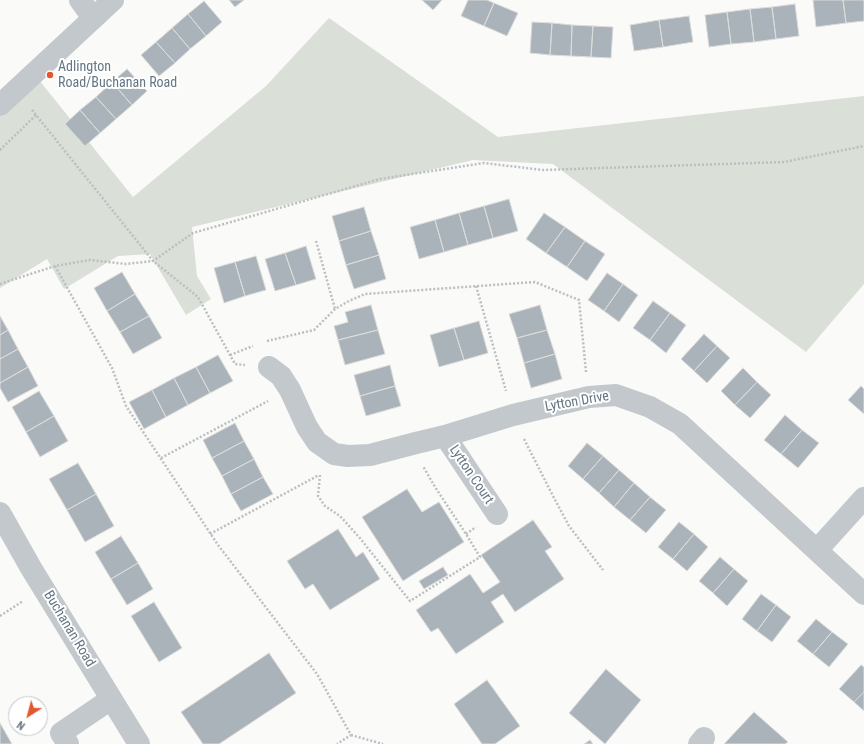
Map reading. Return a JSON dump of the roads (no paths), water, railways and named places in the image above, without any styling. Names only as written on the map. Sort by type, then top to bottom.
[{"type":"street","points":[[80,0],[93,18]]},
{"type":"street","points":[[0,105],[113,0]]},
{"type":"street","name":"Lytton Drive","points":[[269,367],[281,376],[290,390],[307,427],[317,442],[334,454],[348,456],[370,455],[445,436],[513,415],[589,397],[616,395],[650,407],[680,424],[864,594]]},
{"type":"street","name":"Lytton Court","points":[[445,436],[497,514]]},
{"type":"street","points":[[816,550],[864,498]]},
{"type":"street","name":"Buchanan Road","points":[[0,513],[31,568],[139,744]]},
{"type":"street","points":[[68,744],[61,733],[111,699]]},
{"type":"place","name":"Adlington Road/Buchanan Road","points":[[50,75]]}]
